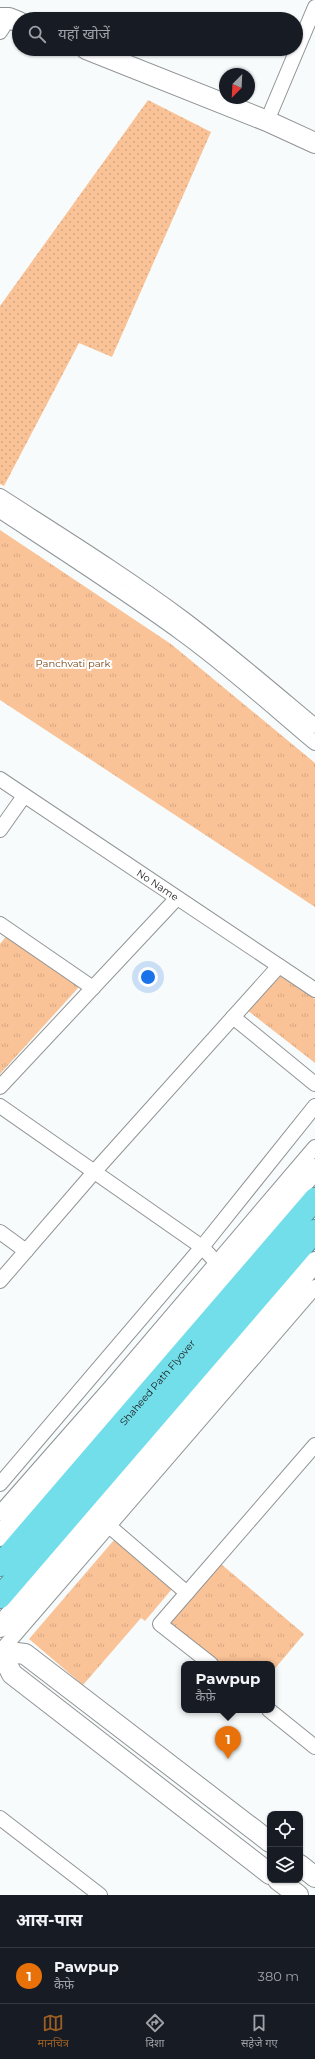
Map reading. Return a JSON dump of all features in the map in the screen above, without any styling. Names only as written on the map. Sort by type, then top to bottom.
[{"type":"highway","name":"Shaheed Path Flyover","points":[[0,1565],[315,1199]]},
{"type":"highway","name":"Shaheed Path Flyover","points":[[0,1596],[315,1231]]},
{"type":"street","points":[[303,35],[315,6],[304,0]]},
{"type":"street","points":[[104,56],[267,121],[315,143]]},
{"type":"street","points":[[267,121],[294,56]]},
{"type":"street","points":[[0,496],[129,580],[183,619],[315,726]]},
{"type":"street","points":[[0,511],[124,592],[182,634],[236,675],[315,743]]},
{"type":"street","name":"No Name","points":[[0,779],[315,990]]},
{"type":"street","points":[[0,830],[24,796]]},
{"type":"street","points":[[0,1087],[177,898]]},
{"type":"street","points":[[1,927],[93,988]]},
{"type":"street","points":[[0,1281],[95,1171],[278,966]]},
{"type":"street","points":[[233,1017],[315,1084]]},
{"type":"street","points":[[0,1106],[202,1247],[216,1262]]},
{"type":"street","points":[[0,1484],[202,1247],[315,1106]]},
{"type":"street","points":[[0,1513],[115,1382],[315,1147]]},
{"type":"street","points":[[0,1536],[315,1169]]},
{"type":"street","points":[[0,1232],[26,1251]]},
{"type":"street","points":[[0,1627],[315,1262]]},
{"type":"street","points":[[0,1651],[315,1287]]},
{"type":"street","points":[[206,1661],[160,1624],[315,1445]]},
{"type":"street","points":[[109,1526],[187,1593]]},
{"type":"street","points":[[0,1651],[25,1654],[267,1840]]},
{"type":"street","points":[[0,1651],[12,1674],[267,1872]]},
{"type":"street","points":[[273,1713],[315,1747]]},
{"type":"street","points":[[0,1818],[100,1895]]},
{"type":"street","points":[[303,1867],[315,1877]]},
{"type":"street","points":[[282,1883],[298,1895]]},
{"type":"green space","points":[[148,100],[211,132],[112,357],[79,343],[4,486],[0,484],[0,306]]},
{"type":"green space","name":"Panchvati park","points":[[0,530],[171,644],[315,763],[315,907],[0,700]]},
{"type":"green space","points":[[7,935],[79,987],[0,1074],[0,944]]},
{"type":"green space","points":[[280,976],[315,999],[315,1063],[247,1010]]},
{"type":"green space","points":[[114,1540],[172,1589],[145,1621],[141,1618],[83,1685],[29,1639]]},
{"type":"green space","points":[[221,1564],[304,1634],[275,1668],[275,1661],[214,1661],[170,1624]]},
{"type":"place","name":"Pawpup","points":[[228,1759]]}]
